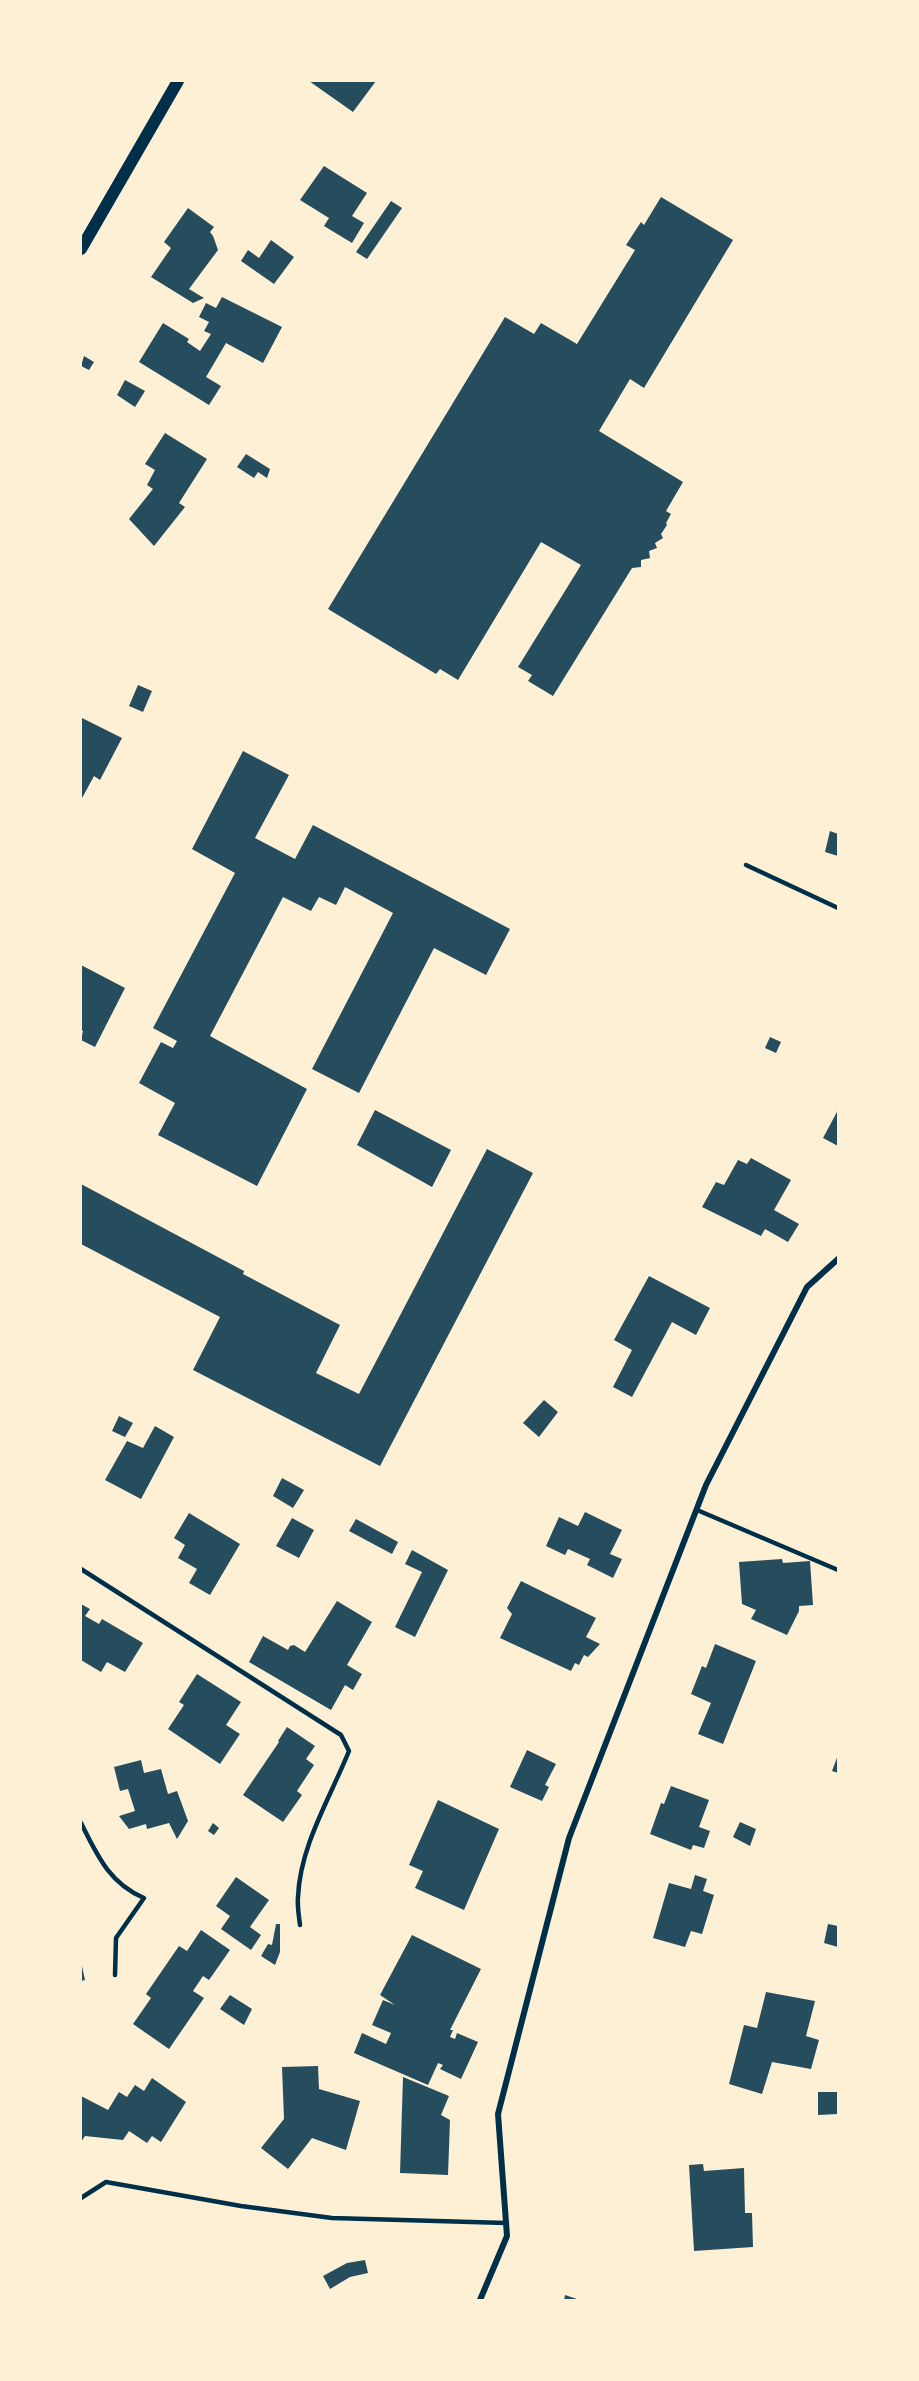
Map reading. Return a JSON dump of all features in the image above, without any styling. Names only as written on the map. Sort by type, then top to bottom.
[{"type":"main road","points":[[81,249],[178,81]]},
{"type":"street","points":[[480,2300],[507,2236],[498,2114],[569,1838],[706,1485],[807,1287],[838,1259]]},
{"type":"lane","points":[[746,865],[838,908]]},
{"type":"lane","points":[[697,1510],[838,1570]]},
{"type":"lane","points":[[81,1569],[341,1735],[349,1751],[311,1839],[302,1868],[298,1898],[300,1925]]},
{"type":"lane","points":[[81,1823],[100,1862],[129,1891],[144,1898],[116,1938],[115,1975]]},
{"type":"lane","points":[[81,2198],[106,2182],[241,2206],[332,2218],[506,2223]]},
{"type":"building","points":[[309,81],[376,81],[353,112]]},
{"type":"building","points":[[324,166],[367,193],[352,216],[364,223],[352,243],[324,226],[329,218],[300,200]]},
{"type":"building","points":[[661,197],[733,240],[644,388],[630,379],[599,431],[683,482],[666,511],[671,514],[661,534],[663,538],[655,543],[657,548],[649,551],[650,558],[641,560],[641,567],[632,568],[553,696],[528,681],[532,675],[518,667],[581,565],[541,542],[458,680],[440,669],[436,674],[328,609],[505,317],[534,334],[541,323],[577,344],[635,250],[626,245],[641,222],[644,225]]},
{"type":"building","points":[[391,201],[402,208],[367,259],[356,252]]},
{"type":"building","points":[[188,208],[214,227],[210,232],[218,250],[189,289],[204,298],[193,303],[151,277],[171,248],[164,242]]},
{"type":"building","points":[[271,240],[294,257],[274,284],[241,261],[248,250],[259,258]]},
{"type":"building","points":[[222,297],[282,327],[263,363],[226,343],[206,377],[221,386],[209,405],[139,362],[163,323],[189,339],[187,342],[200,351],[211,334],[204,331],[209,322],[199,317],[206,303],[216,308]]},
{"type":"building","points":[[84,356],[94,362],[89,370],[81,366]]},
{"type":"building","points":[[125,380],[145,391],[135,407],[117,395]]},
{"type":"building","points":[[165,433],[207,459],[179,503],[185,507],[154,546],[129,519],[153,489],[147,485],[155,470],[145,464]]},
{"type":"building","points":[[246,454],[270,469],[267,478],[258,472],[254,478],[237,467]]},
{"type":"building","points":[[138,685],[152,691],[143,712],[129,706]]},
{"type":"building","points":[[82,718],[122,738],[100,780],[94,776],[81,800]]},
{"type":"building","points":[[243,751],[289,775],[255,838],[295,859],[313,825],[510,929],[486,975],[434,948],[359,1093],[312,1069],[393,913],[345,887],[336,905],[319,897],[311,911],[283,897],[210,1036],[307,1089],[257,1186],[158,1135],[175,1103],[139,1083],[161,1042],[173,1048],[177,1041],[153,1028],[235,873],[192,849]]},
{"type":"building","points":[[830,831],[838,834],[838,856],[825,852]]},
{"type":"building","points":[[81,965],[125,988],[95,1047],[81,1040],[83,1031],[81,1030]]},
{"type":"building","points":[[770,1037],[781,1042],[776,1053],[765,1048]]},
{"type":"building","points":[[375,1110],[451,1150],[432,1187],[357,1145]]},
{"type":"building","points":[[838,1110],[838,1146],[823,1138]]},
{"type":"building","points":[[487,1149],[533,1173],[380,1466],[193,1370],[220,1317],[81,1244],[81,1184],[340,1325],[316,1373],[359,1394]]},
{"type":"building","points":[[751,1158],[791,1180],[774,1210],[799,1224],[788,1242],[765,1229],[761,1236],[702,1207],[716,1182],[724,1185],[738,1160],[747,1164]]},
{"type":"building","points":[[649,1276],[710,1308],[696,1335],[672,1322],[632,1397],[613,1387],[632,1350],[614,1340]]},
{"type":"building","points":[[544,1400],[558,1412],[539,1437],[523,1423]]},
{"type":"building","points":[[119,1416],[133,1423],[125,1437],[112,1431]]},
{"type":"building","points":[[155,1426],[174,1437],[141,1499],[105,1480],[127,1441],[143,1448]]},
{"type":"building","points":[[282,1478],[304,1490],[293,1508],[273,1496]]},
{"type":"building","points":[[585,1512],[622,1530],[610,1554],[622,1559],[613,1578],[587,1565],[590,1559],[568,1549],[565,1555],[546,1546],[559,1517],[578,1526]]},
{"type":"building","points":[[189,1513],[240,1544],[210,1595],[189,1583],[197,1569],[178,1558],[185,1545],[174,1538]]},
{"type":"building","points":[[292,1518],[314,1530],[299,1558],[276,1546]]},
{"type":"building","points":[[356,1519],[398,1542],[392,1554],[349,1531]]},
{"type":"building","points":[[412,1550],[448,1570],[415,1637],[395,1627],[422,1572],[405,1564]]},
{"type":"building","points":[[782,1559],[783,1563],[810,1561],[813,1605],[799,1606],[799,1611],[787,1635],[751,1619],[756,1610],[742,1604],[739,1562]]},
{"type":"building","points":[[521,1581],[596,1618],[586,1637],[600,1644],[588,1657],[584,1655],[579,1665],[575,1663],[571,1671],[500,1638],[512,1614],[507,1608]]},
{"type":"building","points":[[337,1601],[372,1622],[347,1665],[362,1674],[353,1690],[345,1685],[331,1710],[249,1662],[263,1636],[288,1650],[294,1645],[305,1652]]},
{"type":"building","points":[[81,1604],[90,1609],[85,1616],[99,1624],[102,1619],[143,1643],[125,1672],[107,1662],[101,1672],[81,1660]]},
{"type":"building","points":[[715,1644],[756,1661],[723,1744],[698,1734],[711,1703],[691,1694],[702,1666],[706,1668]]},
{"type":"building","points":[[197,1674],[241,1702],[226,1725],[240,1734],[220,1764],[168,1729],[184,1705],[179,1702]]},
{"type":"building","points":[[287,1727],[315,1746],[306,1759],[314,1765],[297,1791],[302,1795],[283,1822],[243,1795]]},
{"type":"building","points":[[527,1750],[556,1764],[545,1785],[549,1787],[542,1801],[510,1787]]},
{"type":"building","points":[[838,1755],[838,1773],[832,1771]]},
{"type":"building","points":[[141,1760],[144,1773],[161,1769],[168,1794],[177,1791],[188,1821],[177,1839],[169,1823],[147,1829],[146,1824],[129,1829],[119,1816],[135,1811],[128,1789],[120,1791],[114,1767]]},
{"type":"building","points":[[671,1786],[709,1800],[699,1827],[710,1831],[704,1848],[693,1845],[691,1850],[650,1834],[661,1803],[664,1804]]},
{"type":"building","points":[[438,1800],[499,1829],[464,1910],[415,1888],[423,1871],[409,1865]]},
{"type":"building","points":[[740,1822],[756,1829],[750,1846],[733,1837]]},
{"type":"building","points":[[213,1823],[219,1828],[214,1835],[208,1831]]},
{"type":"building","points":[[695,1875],[707,1879],[703,1891],[714,1895],[702,1934],[691,1931],[685,1947],[653,1938],[669,1883],[691,1889]]},
{"type":"building","points":[[236,1877],[269,1900],[250,1927],[261,1935],[251,1950],[221,1929],[230,1916],[216,1906]]},
{"type":"building","points":[[276,1924],[280,1924],[280,1952],[275,1965],[261,1956],[268,1944],[272,1945]]},
{"type":"building","points":[[828,1924],[838,1926],[838,1947],[824,1943]]},
{"type":"building","points":[[201,1930],[230,1950],[209,1980],[203,1976],[193,1991],[204,1998],[169,2049],[133,2024],[151,1998],[146,1994],[179,1946],[187,1951]]},
{"type":"building","points":[[412,1935],[481,1969],[450,2030],[453,2030],[450,2037],[455,2039],[457,2033],[478,2042],[461,2079],[440,2069],[443,2065],[438,2063],[428,2085],[354,2053],[362,2033],[386,2044],[391,2033],[372,2025],[383,2000],[395,2005],[380,1995]]},
{"type":"building","points":[[81,1967],[85,1980],[81,1981]]},
{"type":"building","points":[[766,1992],[815,2001],[806,2036],[819,2040],[811,2069],[772,2062],[762,2094],[729,2084],[744,2025],[757,2028]]},
{"type":"building","points":[[230,1995],[252,2009],[244,2025],[220,2009]]},
{"type":"building","points":[[318,2066],[319,2089],[360,2101],[346,2150],[312,2138],[288,2169],[261,2148],[284,2119],[282,2067]]},
{"type":"building","points":[[403,2077],[449,2096],[441,2115],[450,2120],[448,2175],[400,2173]]},
{"type":"building","points":[[152,2078],[186,2102],[161,2142],[152,2136],[147,2143],[129,2131],[123,2140],[85,2136],[81,2142],[81,2096],[108,2110],[119,2092],[127,2097],[135,2085],[144,2091]]},
{"type":"building","points":[[818,2092],[838,2092],[838,2114],[818,2115]]},
{"type":"building","points":[[703,2164],[704,2171],[744,2168],[745,2213],[752,2213],[753,2247],[694,2251],[689,2165]]},
{"type":"building","points":[[365,2260],[368,2273],[350,2277],[330,2289],[323,2276],[347,2263]]},
{"type":"building","points":[[565,2295],[580,2300],[564,2300]]}]
